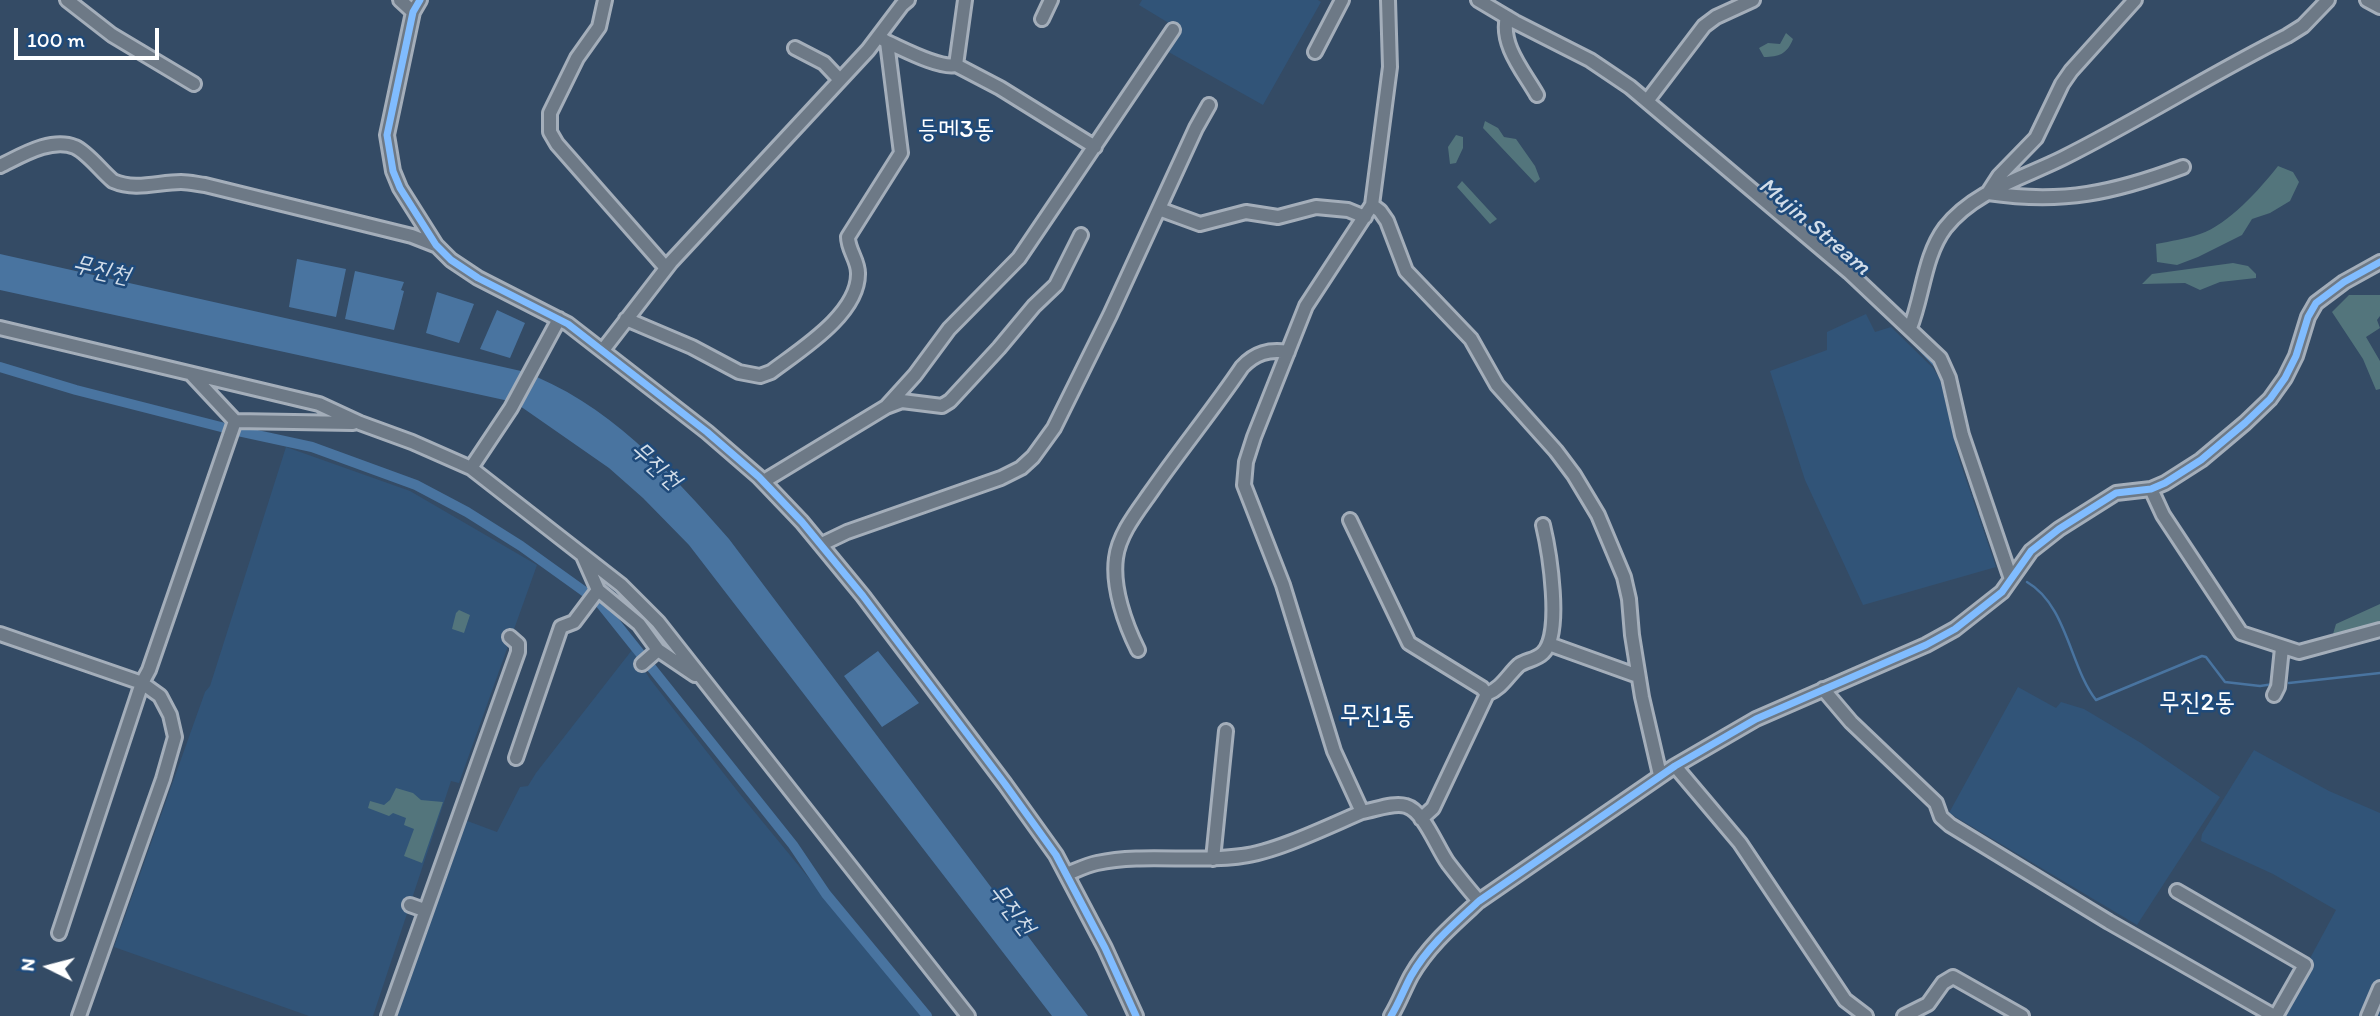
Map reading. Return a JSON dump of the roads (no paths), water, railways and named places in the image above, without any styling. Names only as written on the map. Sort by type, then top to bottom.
[{"type":"street","points":[[67,0],[108,32],[194,84]]},
{"type":"street","points":[[400,0],[413,12]]},
{"type":"street","points":[[420,0],[413,12],[387,135],[393,171],[400,188],[436,245],[451,260],[478,278],[559,318],[603,350],[764,481],[822,544],[1005,783],[1067,874],[1136,1016]]},
{"type":"street","points":[[605,0],[599,27],[577,58],[557,95],[550,113],[550,132],[557,144],[666,268]]},
{"type":"street","points":[[956,65],[965,0]]},
{"type":"street","points":[[1042,19],[1051,0]]},
{"type":"street","points":[[1315,52],[1342,0]]},
{"type":"street","points":[[1362,812],[1334,751],[1283,586],[1244,485],[1246,462],[1306,306],[1372,205],[1390,67],[1388,0]]},
{"type":"street","points":[[1478,0],[1590,60],[1630,86],[1849,272],[1940,358],[1950,377],[1962,435],[2011,579]]},
{"type":"street","points":[[1647,101],[1704,26],[1716,17],[1753,0]]},
{"type":"street","points":[[1988,193],[2000,176],[2036,138],[2071,71],[2135,0]]},
{"type":"street","points":[[1910,328],[1936,245],[1945,229],[1959,214],[1988,193],[2062,158],[2287,36],[2302,26],[2328,0]]},
{"type":"street","points":[[2367,0],[2380,6]]},
{"type":"street","points":[[603,350],[666,268],[841,80],[883,40],[903,2]]},
{"type":"street","points":[[1507,17],[1504,29],[1508,43],[1537,95]]},
{"type":"street","points":[[886,407],[915,375],[949,330],[1019,258],[1172,30]]},
{"type":"street","points":[[626,319],[739,372],[760,376],[771,372],[833,323],[850,302],[858,276],[858,264],[848,237],[901,153],[883,40]]},
{"type":"street","points":[[883,40],[941,64],[956,65],[1095,147]]},
{"type":"street","points":[[795,48],[824,63],[841,80]]},
{"type":"street","points":[[822,544],[847,532],[1001,478],[1021,468],[1033,457],[1054,428],[1209,105]]},
{"type":"street","points":[[0,166],[36,149],[74,146],[113,181],[120,184],[145,186],[181,182],[205,185],[412,236],[436,245]]},
{"type":"street","points":[[1988,193],[2074,197],[2132,186],[2183,167]]},
{"type":"street","points":[[1372,205],[1387,221],[1406,271],[1471,339],[1497,385],[1556,451],[1598,515],[1625,577],[1638,676],[1660,775]]},
{"type":"street","points":[[1159,209],[1200,224],[1246,212],[1278,217],[1316,207],[1348,210],[1365,217]]},
{"type":"street","points":[[764,481],[886,407],[902,401],[942,406],[950,401],[1056,285],[1081,235]]},
{"type":"street","points":[[1391,1016],[1427,951],[1479,901],[1660,775],[1756,719],[1926,645],[1955,629],[2002,592],[2031,551],[2059,529],[2116,493],[2151,489],[2165,484],[2201,460],[2270,399],[2285,378],[2316,303],[2344,282],[2380,262]]},
{"type":"street","points":[[471,468],[511,408],[559,318]]},
{"type":"street","points":[[0,328],[318,404],[471,468],[621,585],[657,622],[968,1016]]},
{"type":"street","points":[[1138,650],[1130,635],[1115,572],[1116,555],[1122,537],[1170,464],[1248,360],[1267,350],[1288,352]]},
{"type":"street","points":[[190,374],[235,421],[360,423]]},
{"type":"street","points":[[59,933],[142,683],[149,670],[235,421]]},
{"type":"street","points":[[2151,489],[2163,515],[2233,625],[2241,633],[2282,648],[2305,652],[2380,630]]},
{"type":"street","points":[[1350,520],[1409,643],[1482,688],[1487,694]]},
{"type":"street","points":[[1421,819],[1433,808],[1487,694],[1500,686],[1521,664],[1545,652],[1549,644],[1553,583],[1544,525]]},
{"type":"street","points":[[581,553],[594,595],[639,624],[656,652],[706,684]]},
{"type":"street","points":[[516,758],[561,627],[574,622],[594,595]]},
{"type":"street","points":[[0,634],[142,683],[160,696],[170,715],[175,737],[163,779],[79,1016]]},
{"type":"street","points":[[388,1016],[518,652],[518,644],[510,637]]},
{"type":"street","points":[[1549,644],[1638,676]]},
{"type":"street","points":[[2274,695],[2278,687],[2282,648]]},
{"type":"street","points":[[642,664],[656,652]]},
{"type":"street","points":[[1824,689],[1851,722],[1936,803],[1941,817],[1950,825],[2109,922],[2275,1016],[2305,965],[2177,891]]},
{"type":"street","points":[[1213,859],[1226,731]]},
{"type":"street","points":[[1675,766],[1740,843],[1838,991],[1866,1016]]},
{"type":"street","points":[[1067,874],[1094,863],[1110,861],[1213,859],[1258,854],[1362,812],[1397,805],[1407,806],[1421,819],[1446,860],[1479,901]]},
{"type":"street","points":[[411,905],[424,910]]},
{"type":"street","points":[[1904,1016],[1928,1004],[1943,983],[1953,977],[2022,1016]]},
{"type":"street","points":[[2368,1016],[2380,988]]},
{"type":"water","name":"무진천","points":[[0,254],[521,371],[582,401],[636,442],[684,489],[729,539],[1088,1016],[1052,1016],[689,545],[609,468],[509,401],[0,290]]},
{"type":"water","points":[[297,259],[346,269],[336,317],[289,307]]},
{"type":"water","points":[[355,271],[404,282],[394,330],[345,319]]},
{"type":"water","points":[[437,292],[474,304],[459,343],[426,333]]},
{"type":"water","points":[[497,310],[525,323],[510,358],[480,349]]},
{"type":"water","points":[[878,651],[919,703],[882,727],[844,676]]},
{"type":"waterway","name":"Mujin Stream","points":[[1661,123],[1763,208]]},
{"type":"waterway","name":"Mujin Stream","points":[[1904,333],[1936,367]]},
{"type":"waterway","points":[[0,367],[76,390],[225,428]]},
{"type":"waterway","name":"Mujin Stream","points":[[1942,379],[1949,403]]},
{"type":"waterway","points":[[238,431],[312,447],[416,485],[467,512],[521,546],[599,602],[793,845],[826,894],[927,1016]]},
{"type":"waterway","name":"Mujin Stream","points":[[1957,440],[1975,498]]},
{"type":"waterway","name":"Mujin Stream","points":[[1980,513],[2002,572]]},
{"type":"waterway","name":"Mujin Stream","points":[[2027,582],[2051,605],[2087,686],[2096,700],[2202,656],[2206,657],[2225,682],[2260,686],[2274,684]]},
{"type":"waterway","name":"Mujin Stream","points":[[2289,683],[2380,673]]},
{"type":"district","name":"등메3동","points":[[956,130]]},
{"type":"district","name":"무진2동","points":[[2197,703]]},
{"type":"district","name":"무진1동","points":[[1377,716]]}]
